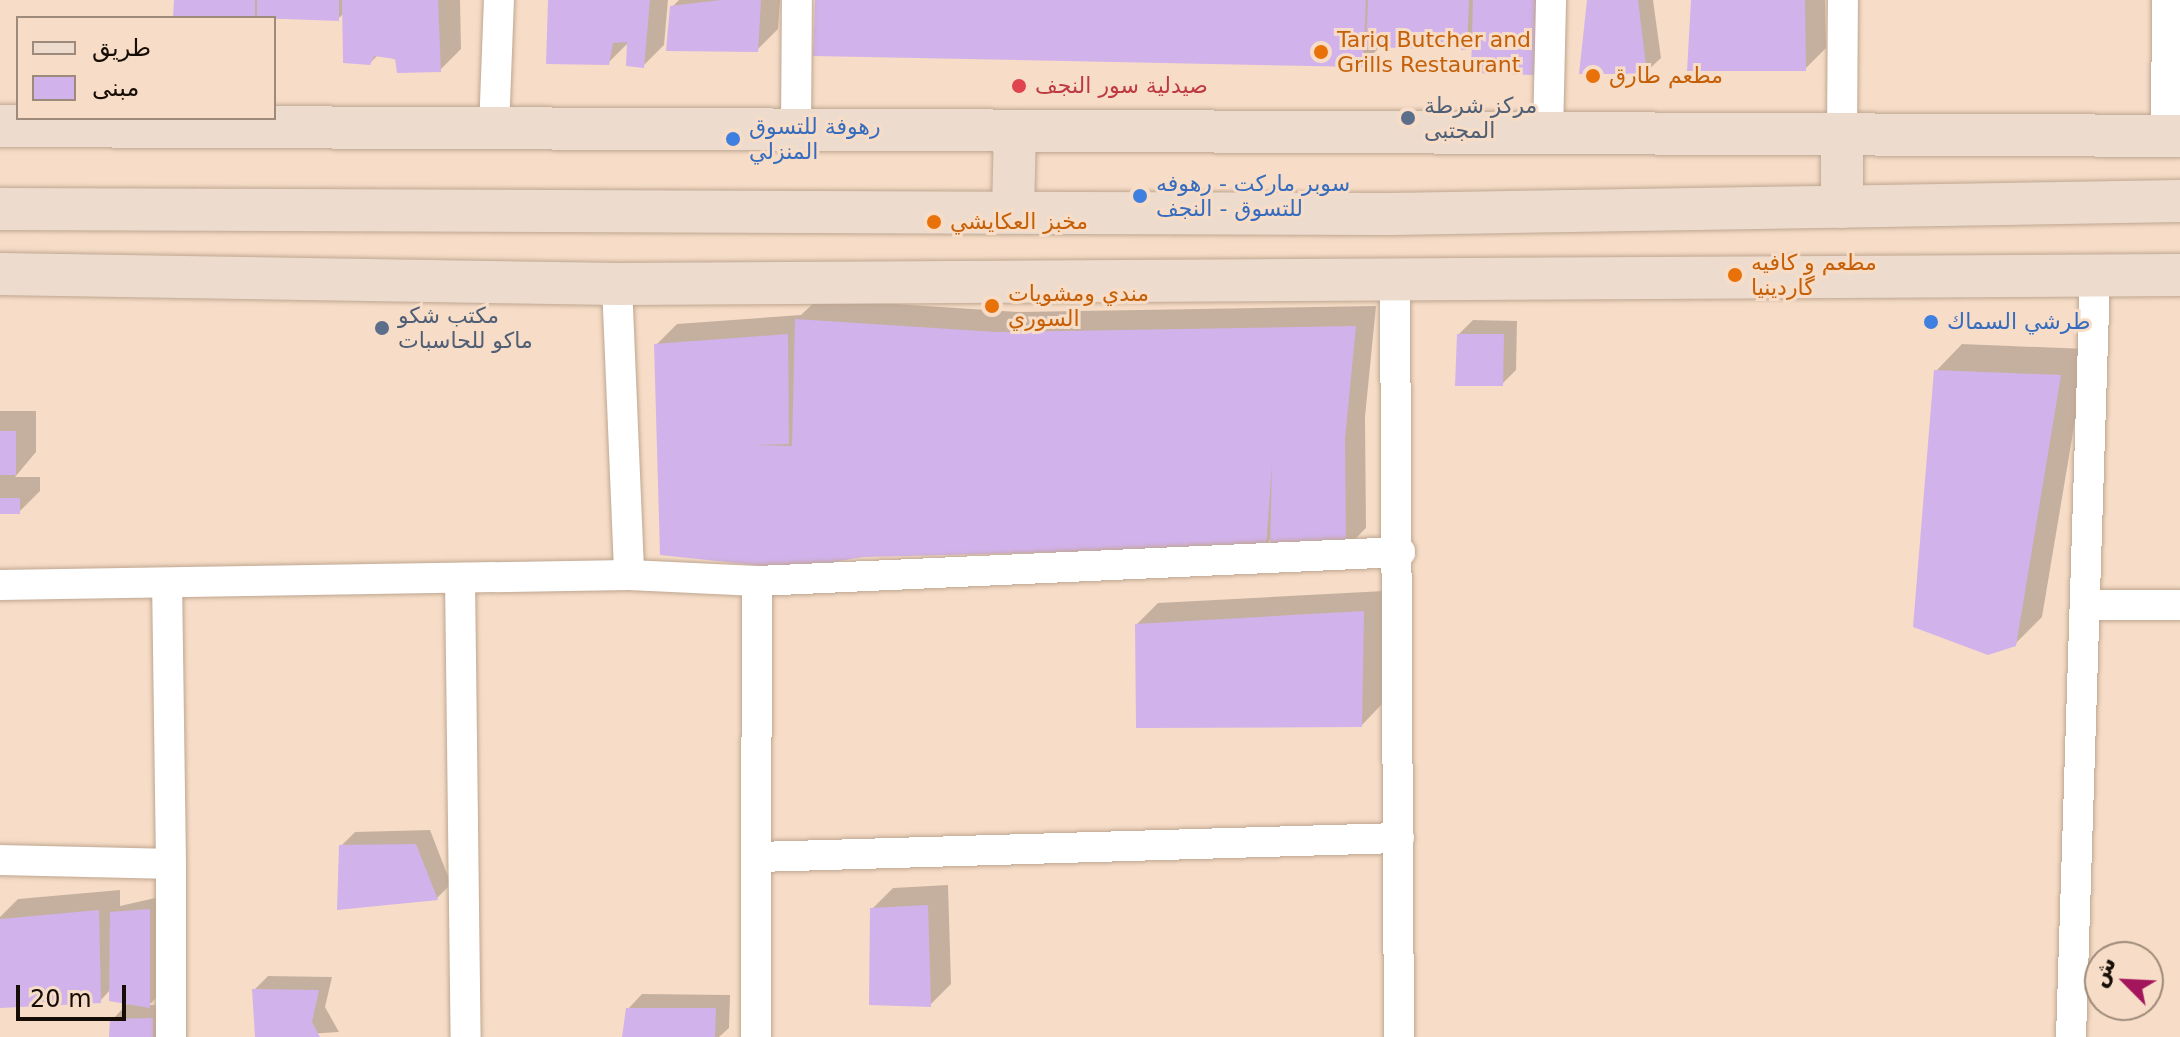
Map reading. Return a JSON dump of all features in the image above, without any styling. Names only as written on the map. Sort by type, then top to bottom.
[{"type":"main road","points":[[0,126],[2173,136]]},
{"type":"main road","points":[[1013,212],[1015,131]]},
{"type":"main road","points":[[1842,135],[1842,207]]},
{"type":"main road","points":[[0,209],[228,213],[1013,212],[1842,207],[2180,201]]},
{"type":"main road","points":[[228,213],[230,278]]},
{"type":"main road","points":[[0,274],[617,284],[1395,284],[2180,275]]},
{"type":"street","points":[[494,129],[499,0]]},
{"type":"street","points":[[796,130],[797,0]]},
{"type":"street","points":[[1548,134],[1551,0]]},
{"type":"street","points":[[1842,135],[1843,0]]},
{"type":"street","points":[[2167,0],[2173,136]]},
{"type":"street","points":[[2071,1037],[2095,278]]},
{"type":"street","points":[[617,284],[629,575]]},
{"type":"street","points":[[1395,284],[1400,552],[1399,1037]]},
{"type":"street","points":[[0,585],[629,575],[757,581],[1400,552]]},
{"type":"street","points":[[460,578],[466,1037]]},
{"type":"street","points":[[756,1037],[757,581]]},
{"type":"street","points":[[167,584],[171,1037]]},
{"type":"street","points":[[2087,605],[2180,605]]},
{"type":"street","points":[[758,857],[1399,838]]},
{"type":"street","points":[[0,860],[171,864]]},
{"type":"building","points":[[174,0],[255,0],[255,16],[173,16]]},
{"type":"building","points":[[257,0],[339,0],[339,21],[257,16]]},
{"type":"building","points":[[342,0],[438,0],[441,72],[397,73],[395,59],[374,56],[370,65],[343,63]]},
{"type":"building","points":[[548,0],[650,0],[644,68],[626,66],[627,42],[613,43],[609,65],[546,64]]},
{"type":"building","points":[[721,0],[761,0],[758,52],[666,51],[670,6]]},
{"type":"building","points":[[815,0],[1366,0],[1363,67],[813,56]]},
{"type":"building","points":[[1368,0],[1469,0],[1467,50],[1366,47]]},
{"type":"building","points":[[1473,0],[1536,0],[1534,75],[1471,73]]},
{"type":"building","points":[[1587,0],[1638,0],[1647,74],[1579,74]]},
{"type":"building","points":[[1691,0],[1805,0],[1806,71],[1687,71]]},
{"type":"building","points":[[795,319],[996,332],[1356,326],[1345,439],[1346,551],[1270,553],[1272,464],[1266,547],[863,557],[793,569],[660,555],[654,344],[788,334],[789,444],[753,445],[792,446]]},
{"type":"building","points":[[1457,334],[1504,334],[1503,386],[1455,386]]},
{"type":"building","points":[[1934,370],[2061,375],[2016,646],[1988,655],[1913,627]]},
{"type":"building","points":[[0,431],[16,431],[16,475],[0,475]]},
{"type":"building","points":[[0,498],[20,498],[20,514],[0,514]]},
{"type":"building","points":[[1364,611],[1362,727],[1136,728],[1135,624]]},
{"type":"building","points":[[416,844],[438,900],[337,910],[339,845]]},
{"type":"building","points":[[928,905],[931,1007],[869,1005],[870,908]]},
{"type":"building","points":[[150,909],[150,1008],[109,1001],[110,912]]},
{"type":"building","points":[[99,910],[101,1003],[0,1008],[0,919]]},
{"type":"building","points":[[252,989],[319,990],[312,1022],[320,1037],[255,1037]]},
{"type":"building","points":[[626,1008],[716,1008],[715,1037],[622,1037]]},
{"type":"building","points":[[153,1018],[153,1037],[109,1037],[110,1019]]},
{"type":"place","name":"Tariq Butcher and Grills Restaurant","points":[[1321,52]]},
{"type":"place","name":"مطعم طارق","points":[[1593,76]]},
{"type":"place","name":"صيدلية سور النجف","points":[[1019,86]]},
{"type":"place","name":"مركز شرطة المجتبى","points":[[1408,118]]},
{"type":"place","name":"رهوفة للتسوق المنزلي","points":[[733,139]]},
{"type":"place","name":"سوبر ماركت - رهوفه للتسوق - النجف","points":[[1140,196]]},
{"type":"place","name":"مخبز العكايشي","points":[[934,222]]},
{"type":"place","name":"مطعم و كافيه گاردينيا","points":[[1735,275]]},
{"type":"place","name":"مندي ومشويات السوري","points":[[992,306]]},
{"type":"place","name":"طرشي السماك","points":[[1931,322]]},
{"type":"place","name":"مكتب شكو ماكو للحاسبات","points":[[382,328]]}]
